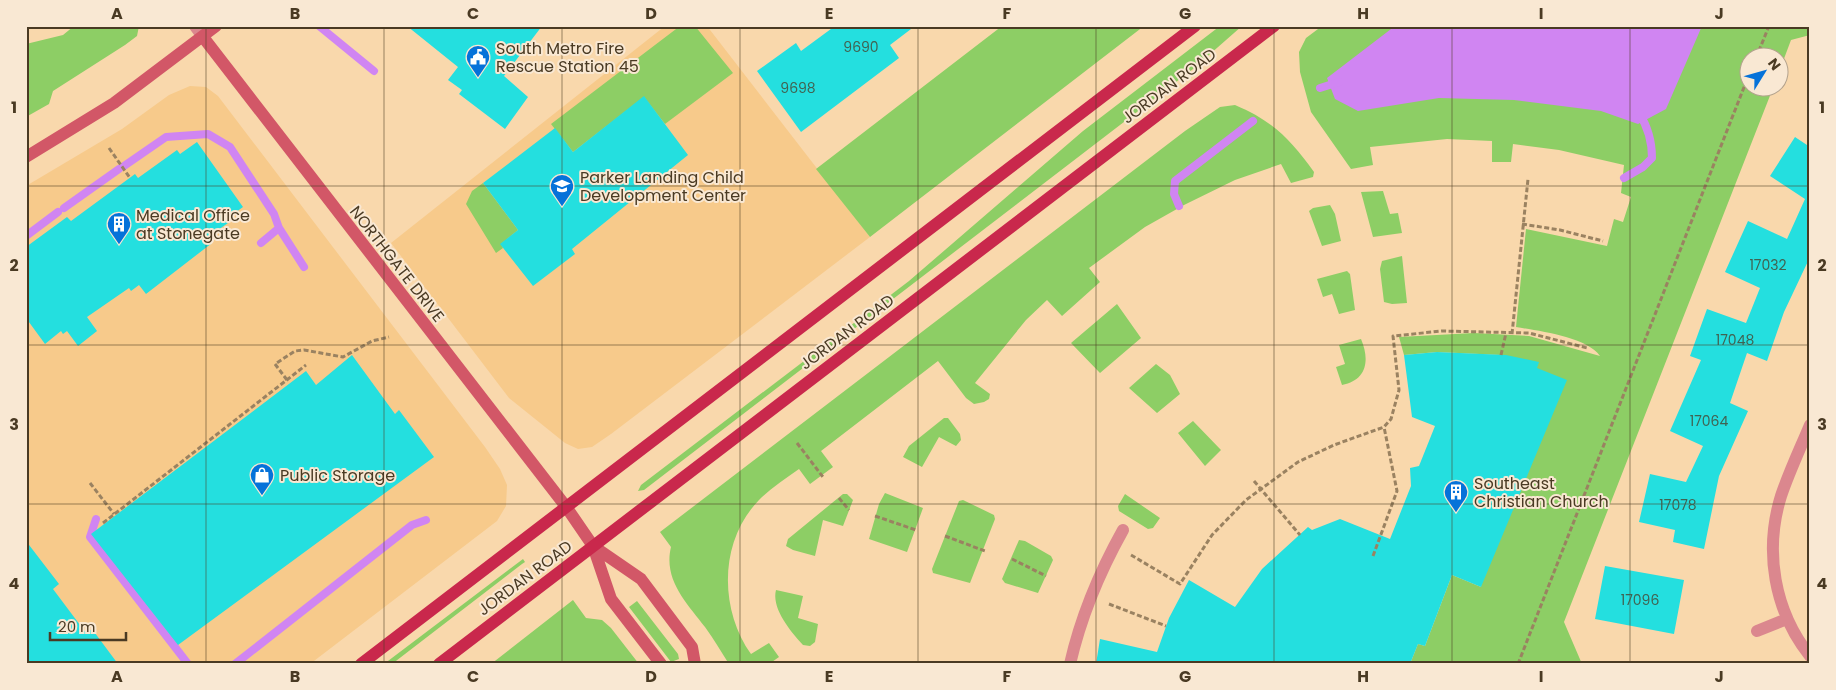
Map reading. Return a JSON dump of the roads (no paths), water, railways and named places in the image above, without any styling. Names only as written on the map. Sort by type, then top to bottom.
[{"type":"main road","name":"JORDAN ROAD","points":[[361,664],[1195,26]]},
{"type":"main road","name":"JORDAN ROAD","points":[[439,664],[1274,26]]},
{"type":"street","points":[[195,26],[203,37]]},
{"type":"street","points":[[26,157],[114,103],[216,26]]},
{"type":"street","name":"NORTHGATE DRIVE","points":[[203,37],[567,508],[593,546]]},
{"type":"street","points":[[1810,425],[1782,495],[1773,539],[1774,573],[1787,619],[1810,656]]},
{"type":"street","points":[[1070,664],[1081,621],[1090,596],[1122,530]]},
{"type":"street","points":[[593,546],[611,598],[661,664]]},
{"type":"street","points":[[593,546],[641,579],[692,647],[695,664]]},
{"type":"street","points":[[1757,631],[1787,619]]},
{"type":"waterway","points":[[319,26],[374,71]]},
{"type":"waterway","points":[[1320,88],[1339,82]]},
{"type":"waterway","points":[[1624,178],[1643,167],[1652,158],[1649,134],[1639,113]]},
{"type":"waterway","points":[[1179,206],[1174,194],[1175,181],[1253,121]]},
{"type":"waterway","points":[[124,166],[166,137],[208,134],[230,147],[274,214],[279,228],[304,267]]},
{"type":"waterway","points":[[64,208],[119,169]]},
{"type":"waterway","points":[[26,236],[58,212]]},
{"type":"waterway","points":[[261,243],[279,228]]},
{"type":"waterway","points":[[96,519],[90,537],[188,664]]},
{"type":"waterway","points":[[235,664],[412,525],[426,520]]},
{"type":"place","name":"South Metro Fire Rescue Station 45","points":[[478,78]]},
{"type":"place","name":"Parker Landing Child Development Center","points":[[562,207]]},
{"type":"place","name":"Medical Office at Stonegate","points":[[119,245]]},
{"type":"place","name":"Public Storage","points":[[262,496]]},
{"type":"place","name":"Southeast Christian Church","points":[[1456,513]]}]
